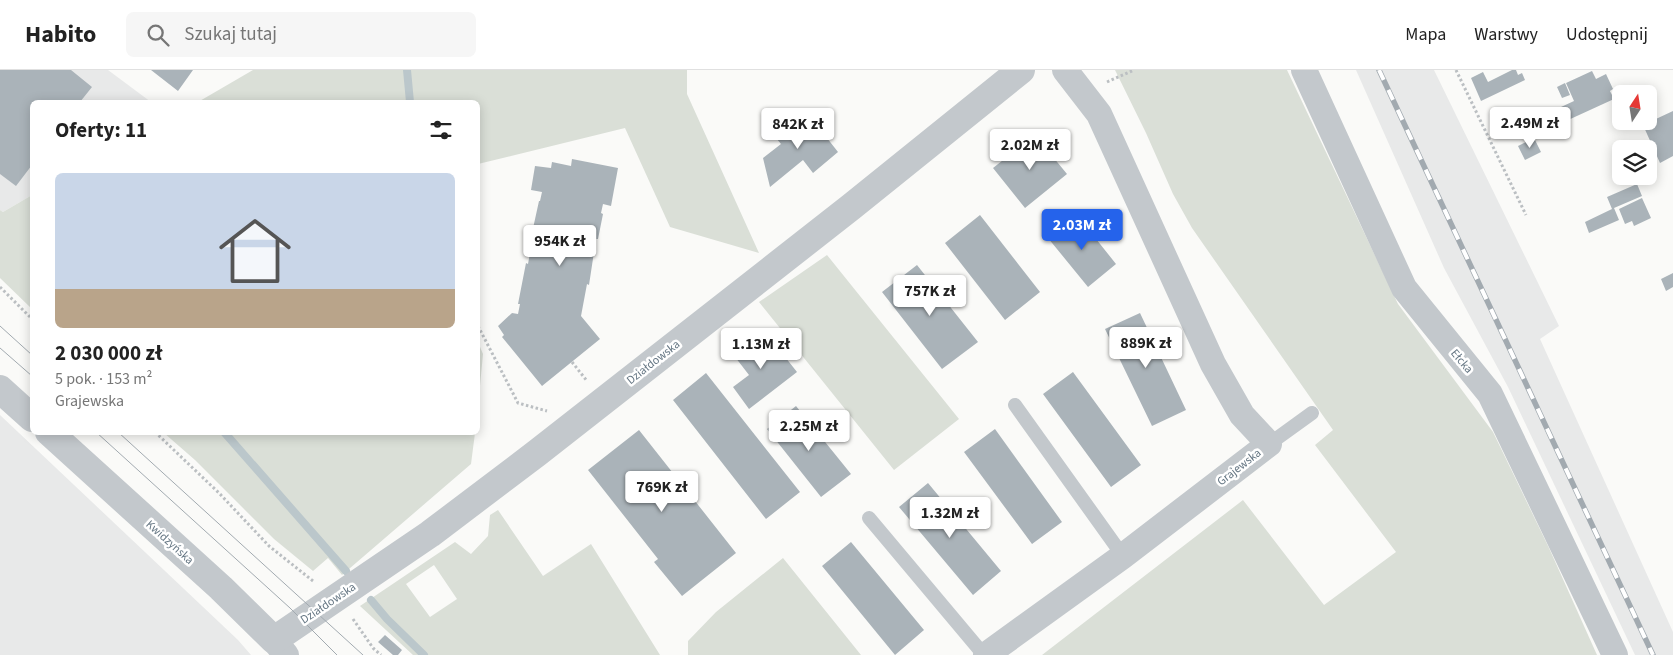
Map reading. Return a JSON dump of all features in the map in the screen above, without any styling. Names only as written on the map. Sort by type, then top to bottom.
[{"type":"street","name":"Działdowska","points":[[280,647],[537,453],[851,207],[1021,70]]},
{"type":"street","name":"Grajewska","points":[[985,655],[1123,556],[1269,444],[1242,415],[1213,364],[1099,114],[1065,70]]},
{"type":"street","name":"Ełcka","points":[[1304,70],[1404,288],[1490,394],[1615,655]]},
{"type":"street","points":[[0,389],[30,416]]},
{"type":"street","name":"Kwidzyńska","points":[[52,435],[214,581],[280,647]]},
{"type":"lane","points":[[1014,405],[1123,556]]},
{"type":"lane","points":[[1269,444],[1312,413]]},
{"type":"lane","points":[[869,518],[985,655]]},
{"type":"path","points":[[1456,70],[1526,216]]},
{"type":"path","points":[[0,287],[30,317]]},
{"type":"path","points":[[480,330],[518,403],[552,412]]},
{"type":"path","points":[[572,362],[589,383]]},
{"type":"path","points":[[158,435],[219,493],[269,546],[319,586]]},
{"type":"shaded area","points":[[0,70],[108,70],[148,100],[30,100],[30,196],[3,212],[0,210]]},
{"type":"shaded area","points":[[253,70],[687,70],[687,94],[759,253],[670,227],[625,128],[480,164],[480,100],[201,100]]},
{"type":"shaded area","points":[[1115,70],[1287,70],[1398,304],[1493,432],[1549,548],[1597,655],[1042,655],[1243,500],[1324,605],[1396,552],[1315,445],[1333,430],[1192,228],[1173,194]]},
{"type":"shaded area","points":[[1356,70],[1434,70],[1559,326],[1540,339],[1673,632],[1673,655],[1635,655],[1508,387],[1444,268]]},
{"type":"shaded area","points":[[30,196],[30,307],[0,278],[0,210],[3,212]]},
{"type":"shaded area","points":[[827,255],[959,419],[894,470],[759,302]]},
{"type":"shaded area","points":[[480,347],[483,354],[480,386]]},
{"type":"shaded area","points":[[0,415],[238,640],[251,655],[0,655]]},
{"type":"shaded area","points":[[166,435],[475,435],[471,464],[342,575],[328,558],[313,571],[274,539],[195,460]]},
{"type":"shaded area","points":[[498,510],[543,576],[591,544],[660,655],[413,655],[360,606],[455,542],[471,554],[488,536],[490,515]],"holes":[[[434,565],[457,599],[430,617],[406,584]]]},
{"type":"shaded area","points":[[783,558],[861,655],[688,655],[688,641],[716,612]]},
{"type":"building","points":[[0,70],[71,70],[92,87],[82,100],[30,100],[30,168],[16,186],[0,174]]},
{"type":"building","points":[[151,70],[193,70],[178,91]]},
{"type":"building","points":[[1512,70],[1516,70],[1518,75],[1522,73],[1525,80],[1481,101],[1471,78],[1483,72],[1488,82]]},
{"type":"building","points":[[1592,71],[1596,79],[1606,74],[1612,87],[1610,91],[1612,100],[1566,121],[1561,107],[1574,101],[1566,83]]},
{"type":"building","points":[[1565,83],[1570,95],[1562,98],[1557,87]]},
{"type":"building","points":[[1673,111],[1673,156],[1660,163],[1657,156],[1657,140],[1650,140],[1645,130],[1658,130],[1658,118]]},
{"type":"building","points":[[812,119],[838,152],[813,173],[803,160],[770,187],[763,158],[781,144],[772,133],[789,120],[798,130]]},
{"type":"building","points":[[1035,135],[1067,174],[1025,208],[993,168]]},
{"type":"building","points":[[1534,138],[1541,152],[1525,160],[1518,146]]},
{"type":"building","points":[[572,159],[618,168],[611,206],[603,204],[601,213],[603,214],[598,239],[596,239],[589,285],[587,284],[581,316],[600,339],[542,386],[502,337],[504,335],[498,326],[512,313],[518,314],[520,304],[518,304],[532,242],[530,242],[542,192],[531,190],[535,166],[551,168],[552,162],[571,166]]},
{"type":"building","points":[[1635,185],[1637,185],[1642,196],[1614,208],[1619,220],[1589,233],[1585,222],[1612,209],[1607,197]]},
{"type":"building","points":[[1642,198],[1651,218],[1634,226],[1632,221],[1625,224],[1619,209]]},
{"type":"building","points":[[980,215],[1040,292],[1005,320],[945,243]]},
{"type":"building","points":[[1077,215],[1116,264],[1088,287],[1048,238]]},
{"type":"building","points":[[917,265],[978,342],[942,369],[882,292]]},
{"type":"building","points":[[1673,273],[1673,287],[1666,291],[1661,279]]},
{"type":"building","points":[[1140,313],[1186,410],[1152,426],[1105,329]]},
{"type":"building","points":[[755,334],[767,348],[774,343],[797,372],[749,409],[733,387],[749,375],[732,353]]},
{"type":"building","points":[[1073,372],[1141,465],[1111,487],[1043,394]]},
{"type":"building","points":[[706,373],[800,492],[766,519],[673,400]]},
{"type":"building","points":[[796,406],[851,474],[821,497],[767,429]]},
{"type":"building","points":[[995,429],[1062,522],[1032,544],[964,452]]},
{"type":"building","points":[[639,430],[736,553],[682,596],[654,562],[658,559],[588,470]]},
{"type":"building","points":[[928,483],[1001,571],[973,595],[899,507]]},
{"type":"building","points":[[851,542],[924,630],[895,655],[822,566]]},
{"type":"building","points":[[385,635],[402,650],[398,655],[393,655],[378,642]]},
{"type":"waterway","points":[[407,70],[410,100]]},
{"type":"waterway","points":[[227,435],[346,571]]},
{"type":"waterway","points":[[371,600],[387,619],[424,655]]},
{"type":"tram line","points":[[0,326],[30,353]]},
{"type":"tram line","points":[[0,348],[30,374]]},
{"type":"tram line","points":[[99,435],[290,608],[337,655]]},
{"type":"tram line","points":[[121,435],[363,655]]},
{"type":"railway","points":[[1379,70],[1653,655]]}]
